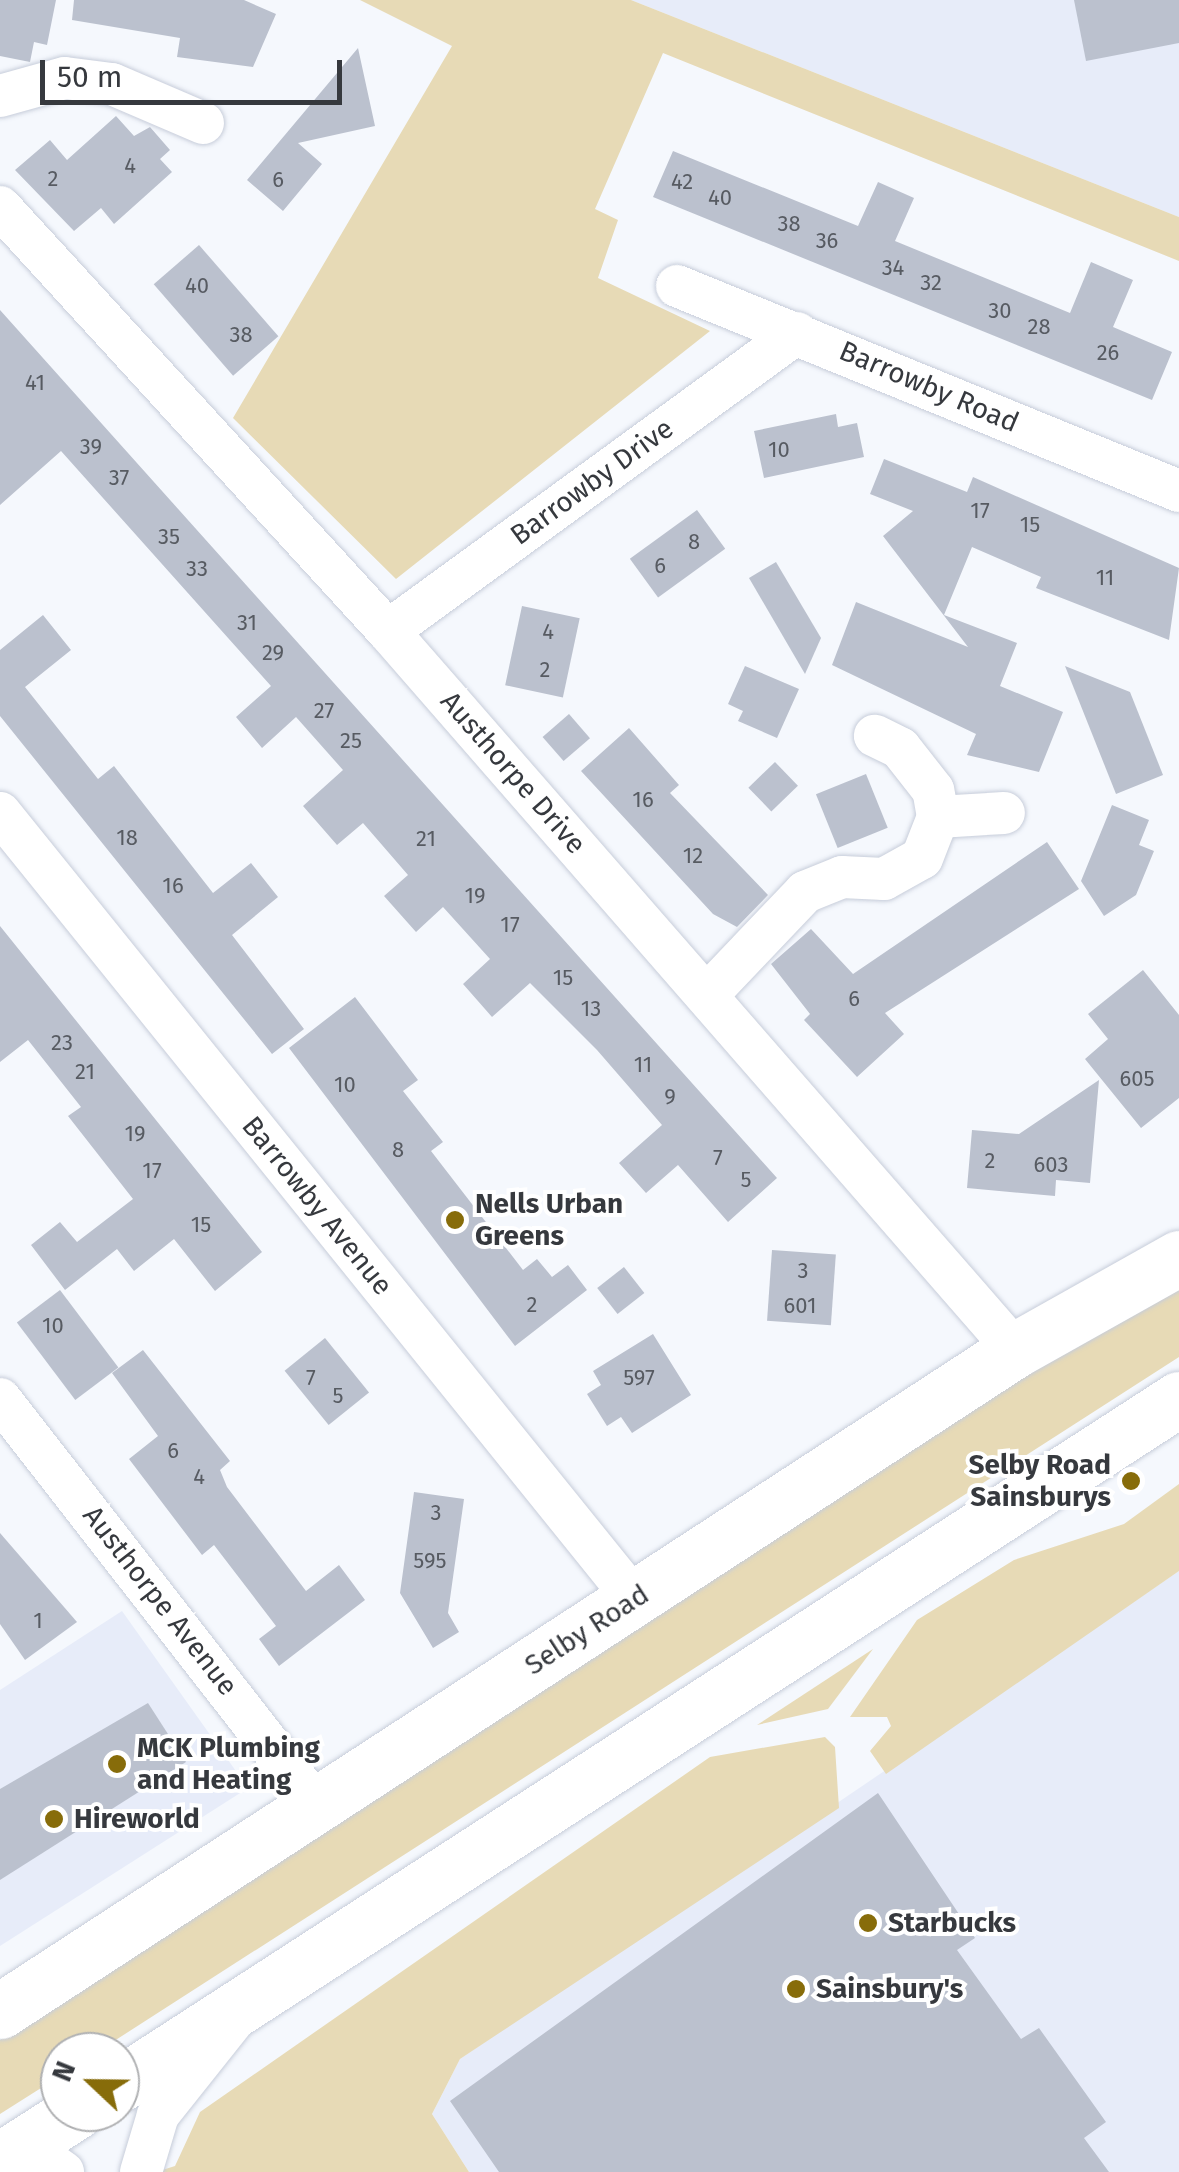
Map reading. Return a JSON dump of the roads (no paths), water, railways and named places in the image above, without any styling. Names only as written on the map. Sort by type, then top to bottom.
[{"type":"main road","name":"Selby Road","points":[[0,2012],[1015,1350],[1179,1258]]},
{"type":"main road","points":[[140,2071],[1179,1400]]},
{"type":"main road","points":[[29,2159],[55,2132]]},
{"type":"street","points":[[0,96],[66,78],[112,84],[203,123]]},
{"type":"street","name":"Austhorpe Drive","points":[[0,207],[388,631],[1015,1350]]},
{"type":"street","name":"Barrowby Road","points":[[678,286],[1179,492]]},
{"type":"street","name":"Barrowby Drive","points":[[388,631],[797,333]]},
{"type":"street","points":[[708,994],[805,892],[842,877],[905,872],[928,848],[938,818],[920,766],[875,736]]},
{"type":"street","name":"Barrowby Avenue","points":[[0,813],[635,1600]]},
{"type":"street","points":[[938,818],[1004,813]]},
{"type":"street","name":"Austhorpe Avenue","points":[[0,1399],[317,1806]]},
{"type":"street","points":[[141,2172],[158,2114],[244,2006]]},
{"type":"place","name":"Nells Urban Greens","points":[[455,1220]]},
{"type":"place","name":"Selby Road Sainsburys","points":[[1131,1481]]},
{"type":"place","name":"MCK Plumbing and Heating","points":[[117,1764]]},
{"type":"place","name":"Hireworld","points":[[54,1819]]},
{"type":"place","name":"Starbucks","points":[[868,1923]]},
{"type":"place","name":"Sainsbury's","points":[[796,1989]]}]
